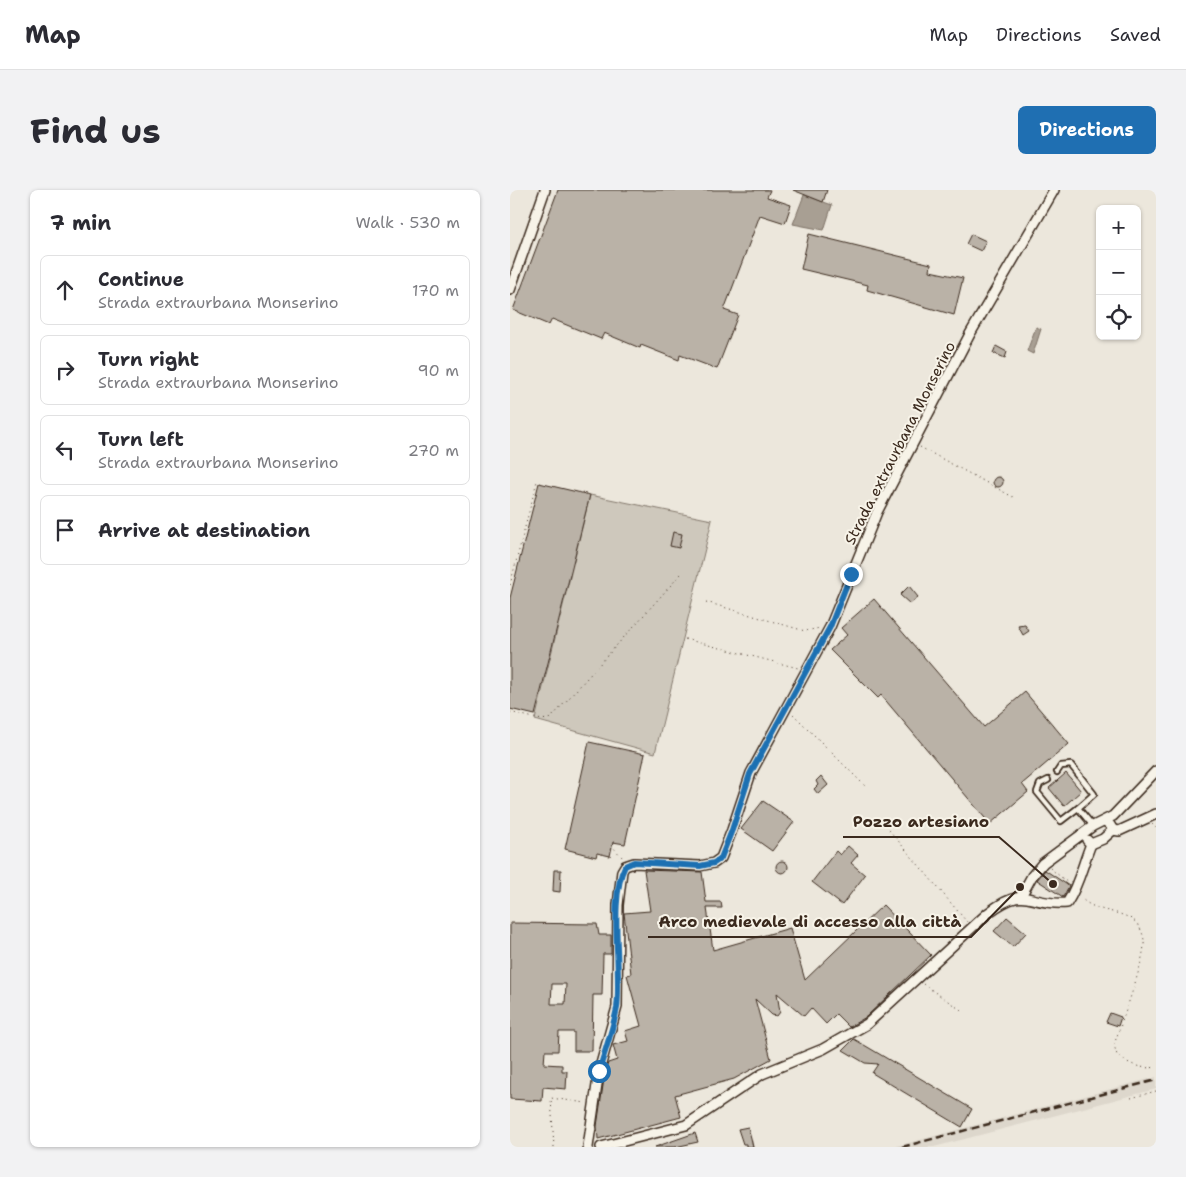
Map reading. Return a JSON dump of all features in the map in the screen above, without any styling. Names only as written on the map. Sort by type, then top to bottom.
[{"type":"street","points":[[510,290],[545,190]]},
{"type":"street","name":"Strada extraurbana Monserino","points":[[625,866],[634,862],[700,866],[714,863],[721,858],[750,774],[784,708],[830,627],[877,512],[970,334],[1054,190]]},
{"type":"street","points":[[1021,896],[1032,876],[1043,863],[1093,826],[1112,816],[1156,771]]},
{"type":"street","points":[[1105,821],[1113,830],[1119,831],[1156,814]]},
{"type":"street","points":[[600,1147],[686,1124],[762,1074],[823,1049],[852,1034],[867,1024],[972,928],[1006,900],[1021,896],[1053,904],[1067,903],[1074,892],[1081,868],[1092,844],[1103,839],[1113,830]]},
{"type":"street","points":[[1084,833],[1086,839],[1092,844]]},
{"type":"street","points":[[588,1147],[599,1071],[617,1007],[618,905],[622,871],[625,866]]},
{"type":"lane","points":[[1048,780],[1040,784],[1038,792],[1061,821],[1094,794],[1071,765],[1061,766],[1057,772]]},
{"type":"lane","points":[[1078,808],[1093,826]]},
{"type":"path","points":[[913,443],[1014,497]]},
{"type":"path","points":[[510,585],[537,480]]},
{"type":"path","points":[[510,712],[542,720],[551,718],[681,574]]},
{"type":"path","points":[[706,602],[805,631],[830,627]]},
{"type":"path","points":[[685,639],[806,670]]},
{"type":"path","points":[[784,708],[793,714],[866,786]]},
{"type":"path","points":[[889,830],[972,928]]},
{"type":"path","points":[[611,845],[625,860],[625,866]]},
{"type":"path","points":[[1043,863],[1072,886],[1074,892],[1087,904],[1133,920],[1142,930],[1144,942],[1140,962],[1114,1045],[1117,1054],[1130,1064],[1150,1069],[1156,1067]]},
{"type":"path","points":[[916,979],[961,1010]]},
{"type":"path","points":[[1132,1098],[1156,1091]]},
{"type":"path","points":[[554,1147],[551,1098],[594,1104]]},
{"type":"shaded area","points":[[804,195],[832,205],[824,230],[793,224]]},
{"type":"shaded area","points":[[1036,327],[1041,329],[1033,354],[1027,351]]},
{"type":"shaded area","points":[[590,495],[712,520],[655,753],[535,720]]},
{"type":"shaded area","points":[[1156,1077],[1156,1089],[934,1147],[893,1147]]},
{"type":"building","points":[[558,190],[770,190],[767,197],[791,205],[785,223],[760,215],[724,310],[738,315],[717,369],[680,355],[679,360],[641,345],[640,348],[604,333],[601,339],[552,319],[549,325],[513,310]]},
{"type":"building","points":[[793,190],[827,190],[823,202]]},
{"type":"building","points":[[809,234],[931,264],[930,271],[963,278],[954,315],[867,290],[868,285],[801,269]]},
{"type":"building","points":[[971,234],[986,241],[981,251],[966,244]]},
{"type":"building","points":[[996,346],[1007,352],[1005,358],[993,353]]},
{"type":"building","points":[[996,477],[1000,477],[1003,482],[1002,486],[996,487],[993,484],[993,480]]},
{"type":"building","points":[[539,483],[590,495],[535,715],[510,709],[510,598]]},
{"type":"building","points":[[673,532],[682,534],[679,548],[670,546]]},
{"type":"building","points":[[909,586],[918,597],[910,604],[900,595]]},
{"type":"building","points":[[874,599],[984,727],[1025,692],[1069,744],[1022,784],[1028,792],[990,824],[881,695],[878,698],[830,650],[847,635],[841,628]]},
{"type":"building","points":[[1025,625],[1029,631],[1023,635],[1018,626]]},
{"type":"building","points":[[589,742],[645,754],[625,844],[613,842],[610,856],[597,853],[596,857],[565,849]]},
{"type":"building","points":[[1066,773],[1081,791],[1064,806],[1049,788]]},
{"type":"building","points":[[821,776],[828,785],[818,794],[814,789],[818,785],[816,781]]},
{"type":"building","points":[[763,801],[794,822],[772,851],[741,829]]},
{"type":"building","points":[[848,846],[858,855],[851,863],[865,875],[842,905],[812,882],[836,851],[840,855]]},
{"type":"building","points":[[782,861],[788,867],[782,873],[776,867]]},
{"type":"building","points":[[554,870],[561,870],[560,892],[553,891]]},
{"type":"building","points":[[644,870],[702,872],[706,902],[721,902],[722,908],[707,908],[713,950],[790,928],[805,980],[883,905],[931,955],[866,1017],[849,1027],[836,1014],[826,1024],[811,1008],[804,1016],[777,993],[780,1012],[777,1016],[772,1015],[755,999],[771,1059],[734,1079],[675,1095],[681,1117],[598,1139],[597,1126],[605,1072],[608,1063],[617,1060],[613,1045],[628,1041],[625,1031],[641,1026],[627,975],[631,974],[624,913],[650,911]]},
{"type":"building","points":[[1045,870],[1069,886],[1063,897],[1037,880]]},
{"type":"building","points":[[1007,917],[1026,933],[1013,947],[994,931]]},
{"type":"building","points":[[510,923],[597,924],[599,935],[611,935],[611,954],[603,954],[602,995],[593,995],[592,1051],[574,1051],[574,1032],[559,1032],[558,1051],[545,1051],[544,1064],[562,1065],[562,1071],[567,1071],[566,1089],[543,1087],[542,1101],[510,1099]],"holes":[[[552,984],[566,984],[565,1004],[551,1004]]]},
{"type":"building","points":[[1110,1013],[1121,1017],[1118,1026],[1106,1022]]},
{"type":"building","points":[[854,1039],[972,1109],[962,1127],[872,1073],[878,1064],[865,1063],[843,1050]]},
{"type":"building","points":[[748,1127],[753,1147],[746,1147],[746,1144],[743,1144],[738,1129]]},
{"type":"building","points":[[695,1133],[698,1142],[675,1147],[655,1147]]},
{"type":"railway","points":[[902,1147],[1156,1080]]},
{"type":"place","name":"Pozzo artesiano","points":[[1053,884]]},
{"type":"place","name":"Arco medievale di accesso alla città","points":[[1020,887]]},
{"type":"route","points":[[599,1071],[617,1007],[618,905],[622,871],[625,866],[634,862],[700,866],[714,863],[721,858],[750,774],[784,708],[830,627],[851,574]]}]
